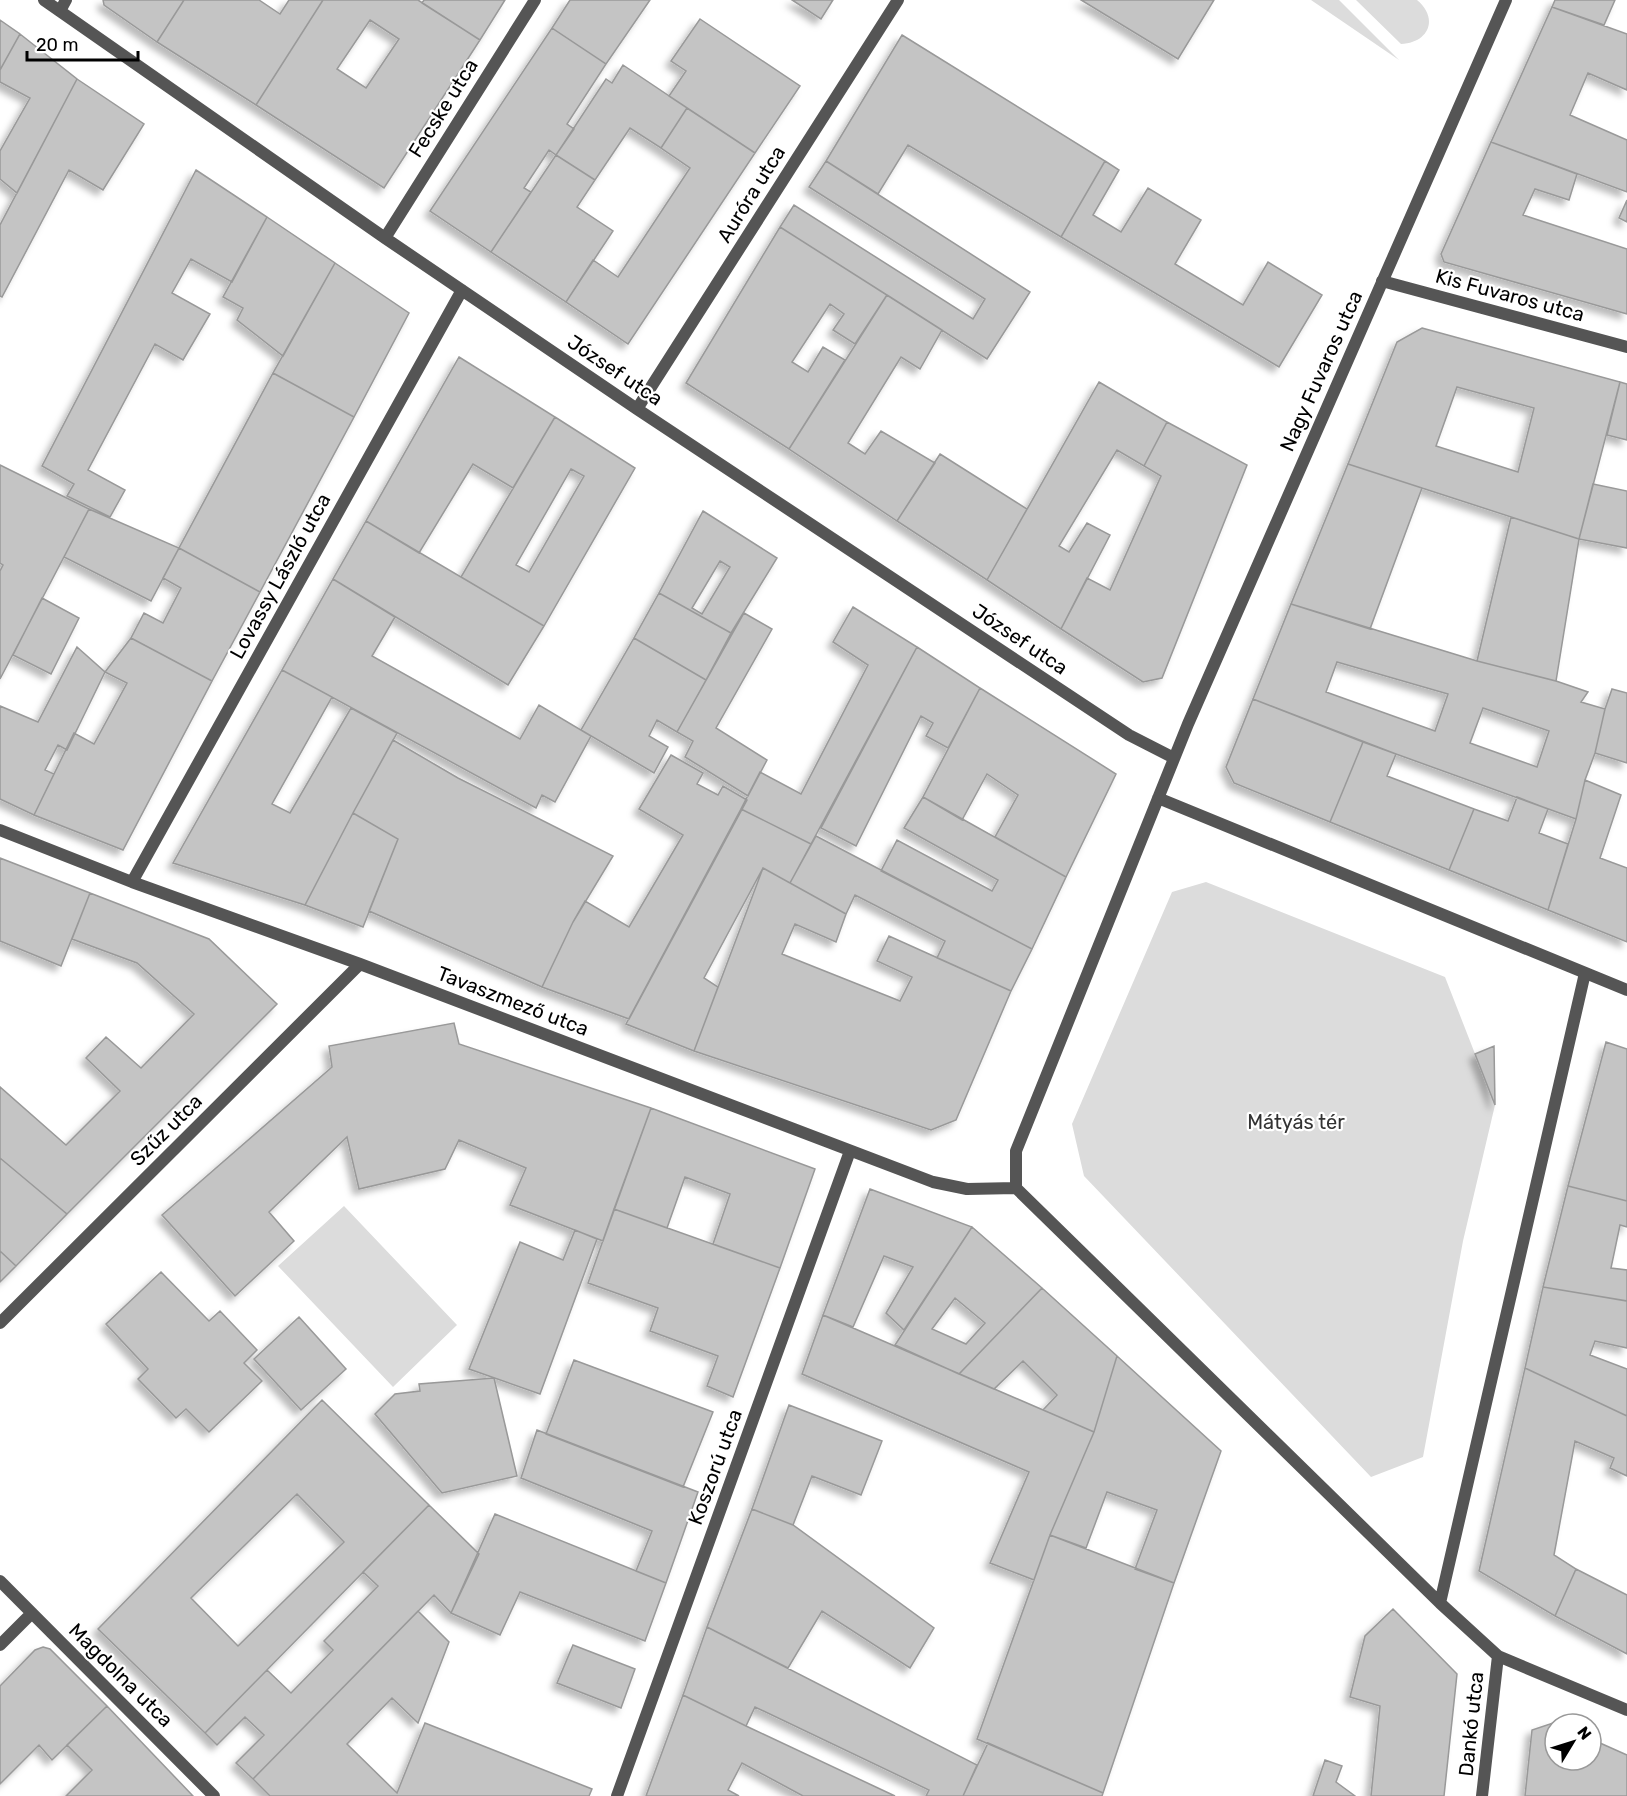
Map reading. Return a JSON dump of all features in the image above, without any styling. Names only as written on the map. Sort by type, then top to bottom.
[{"type":"street","name":"József utca","points":[[44,0],[63,5],[385,238],[638,409],[1129,735],[1174,758]]},
{"type":"street","name":"Fecske utca","points":[[385,238],[535,0]]},
{"type":"street","name":"Auróra utca","points":[[638,409],[898,0]]},
{"type":"street","name":"Nagy Fuvaros utca","points":[[1174,758],[1506,0]]},
{"type":"street","name":"Kis Fuvaros utca","points":[[1382,281],[1627,347]]},
{"type":"street","name":"Lovassy László utca","points":[[132,882],[462,290]]},
{"type":"street","points":[[1174,758],[1016,1151],[1016,1188],[1440,1603],[1498,1656],[1627,1710]]},
{"type":"street","points":[[1158,798],[1627,990]]},
{"type":"street","name":"Tavaszmező utca","points":[[0,830],[132,882],[360,964],[933,1182],[967,1189],[1016,1188]]},
{"type":"street","name":"Szűz utca","points":[[0,1323],[360,964]]},
{"type":"street","points":[[1440,1603],[1586,973]]},
{"type":"street","name":"Koszorú utca","points":[[617,1796],[850,1150]]},
{"type":"street","name":"Magdolna utca","points":[[0,1581],[214,1796]]},
{"type":"street","points":[[0,1645],[32,1613]]},
{"type":"street","name":"Dankó utca","points":[[1482,1796],[1498,1656]]},
{"type":"green space","points":[[1311,0],[1339,0],[1399,60]]},
{"type":"green space","points":[[1356,0],[1417,0],[1428,14],[1428,28],[1418,39],[1411,43],[1401,44]]},
{"type":"green space","name":"Mátyás tér","points":[[1206,882],[1445,977],[1495,1105],[1463,1241],[1423,1457],[1371,1477],[1084,1176],[1072,1124],[1172,892]]},
{"type":"green space","points":[[344,1206],[457,1325],[393,1387],[278,1266]]},
{"type":"building","points":[[103,0],[184,0],[157,42],[104,5]]},
{"type":"building","points":[[184,0],[259,0],[280,14],[289,0],[323,0],[256,105],[157,42]]},
{"type":"building","points":[[323,0],[418,0],[480,40],[384,188],[256,105]],"holes":[[[370,20],[399,39],[366,88],[337,69]]]},
{"type":"building","points":[[424,0],[505,0],[480,40],[422,3]]},
{"type":"building","points":[[570,0],[650,0],[606,64],[552,28]]},
{"type":"building","points":[[792,0],[833,0],[821,19]]},
{"type":"building","points":[[1081,0],[1214,0],[1178,59]]},
{"type":"building","points":[[1555,0],[1615,0],[1604,25],[1552,7]]},
{"type":"building","points":[[1552,7],[1627,34],[1627,90],[1588,73],[1570,115],[1627,140],[1627,192],[1491,142]]},
{"type":"building","points":[[700,19],[800,86],[755,153],[669,96],[686,71],[671,61]]},
{"type":"building","points":[[0,20],[20,34],[0,70]]},
{"type":"building","points":[[552,28],[606,64],[567,124],[574,129],[556,155],[549,150],[524,188],[531,192],[491,252],[430,211]]},
{"type":"building","points":[[20,34],[77,79],[17,193],[0,179],[0,151],[30,98],[0,82],[0,70]]},
{"type":"building","points":[[902,35],[1105,161],[1061,237],[908,145],[878,194],[826,161]]},
{"type":"building","points":[[623,65],[687,108],[661,148],[630,128],[595,180],[556,155],[606,79],[612,83]]},
{"type":"building","points":[[77,79],[144,124],[103,190],[69,170],[2,297],[0,296],[0,225]]},
{"type":"building","points":[[687,108],[755,153],[628,344],[566,302],[593,260],[618,277],[690,168],[661,148]]},
{"type":"building","points":[[1491,142],[1577,174],[1569,200],[1535,189],[1523,215],[1627,249],[1627,314],[1444,262],[1441,254]]},
{"type":"building","points":[[556,155],[595,180],[577,207],[613,231],[566,302],[491,252]]},
{"type":"building","points":[[826,161],[1030,292],[987,359],[780,227],[794,205],[973,319],[985,299],[809,187]]},
{"type":"building","points":[[1105,161],[1119,170],[1093,215],[1121,232],[1148,188],[1201,220],[1175,264],[1243,305],[1268,262],[1322,295],[1279,367],[1061,237]]},
{"type":"building","points":[[196,170],[267,217],[232,282],[191,259],[172,293],[210,314],[183,360],[155,344],[88,470],[125,490],[110,517],[67,496],[74,484],[42,466]]},
{"type":"building","points":[[1627,200],[1627,222],[1619,218]]},
{"type":"building","points":[[267,217],[335,263],[283,356],[237,320],[243,308],[223,297]]},
{"type":"building","points":[[780,227],[887,295],[855,344],[833,330],[844,314],[830,304],[792,362],[808,372],[823,347],[845,360],[789,449],[686,383]]},
{"type":"building","points":[[335,263],[409,313],[354,417],[273,373]]},
{"type":"building","points":[[887,295],[942,330],[920,369],[901,357],[848,443],[865,454],[881,431],[935,463],[897,521],[789,449]]},
{"type":"building","points":[[1422,328],[1620,382],[1579,539],[1348,464],[1397,342]],"holes":[[[1457,387],[1534,408],[1518,472],[1436,446]]]},
{"type":"building","points":[[459,357],[555,417],[513,488],[473,464],[419,553],[366,521]]},
{"type":"building","points":[[273,373],[354,417],[260,592],[179,548]]},
{"type":"building","points":[[1099,382],[1167,422],[1144,466],[1117,450],[1059,546],[1069,552],[1087,523],[1110,535],[1061,629],[987,580]]},
{"type":"building","points":[[1620,382],[1627,384],[1627,440],[1607,435]]},
{"type":"building","points":[[555,417],[635,468],[544,626],[461,577]],"holes":[[[571,469],[584,476],[529,572],[516,565]]]},
{"type":"building","points":[[1167,422],[1247,465],[1162,678],[1143,682],[1061,629],[1087,578],[1110,590],[1161,476],[1144,466]]},
{"type":"building","points":[[940,454],[1027,509],[987,580],[897,521]]},
{"type":"building","points":[[1348,464],[1422,488],[1370,629],[1291,604]]},
{"type":"building","points":[[0,465],[89,509],[0,679],[0,571],[3,565],[0,563]]},
{"type":"building","points":[[1593,484],[1627,491],[1627,548],[1579,539]]},
{"type":"building","points":[[89,509],[179,548],[151,601],[64,557]]},
{"type":"building","points":[[703,511],[777,558],[731,633],[659,593]],"holes":[[[720,561],[730,567],[702,614],[692,608]]]},
{"type":"building","points":[[1511,517],[1579,539],[1556,681],[1477,661]]},
{"type":"building","points":[[366,521],[544,626],[508,685],[333,579]]},
{"type":"building","points":[[179,548],[260,592],[212,681],[131,638],[144,613],[163,623],[181,588],[163,578]]},
{"type":"building","points":[[333,579],[395,617],[372,656],[520,739],[539,705],[591,736],[555,802],[542,795],[536,808],[282,670]]},
{"type":"building","points":[[659,593],[731,633],[706,680],[634,638]]},
{"type":"building","points":[[42,598],[79,618],[51,674],[13,655]]},
{"type":"building","points":[[1291,604],[1477,661],[1556,681],[1588,692],[1581,702],[1605,709],[1576,819],[1253,699]],"holes":[[[1337,662],[1448,694],[1435,731],[1326,692]],[[1483,708],[1549,731],[1537,767],[1470,743]]]},
{"type":"building","points":[[853,607],[917,647],[811,844],[741,809],[760,772],[801,794],[868,665],[833,642]]},
{"type":"building","points":[[744,613],[772,629],[716,728],[767,760],[748,796],[685,757],[693,741],[677,732]]},
{"type":"building","points":[[131,638],[212,681],[123,850],[34,815],[74,733],[94,744],[127,683],[105,672]]},
{"type":"building","points":[[634,638],[706,680],[677,732],[657,720],[649,736],[668,747],[654,773],[581,730]]},
{"type":"building","points":[[77,647],[105,672],[67,750],[58,745],[45,770],[54,774],[34,815],[0,799],[0,706],[38,722]]},
{"type":"building","points":[[917,647],[980,688],[948,748],[926,736],[933,723],[921,716],[856,846],[821,828]]},
{"type":"building","points":[[282,670],[332,697],[272,804],[290,813],[351,708],[397,733],[305,905],[173,863]]},
{"type":"building","points":[[980,688],[1116,774],[1066,877],[995,837],[1018,795],[987,774],[962,820],[923,797]]},
{"type":"building","points":[[1612,689],[1627,693],[1627,763],[1595,753]]},
{"type":"building","points":[[1253,699],[1363,742],[1330,822],[1234,783],[1226,767]]},
{"type":"building","points":[[393,740],[458,778],[613,856],[573,922],[542,987],[369,911],[398,839],[353,813]]},
{"type":"building","points":[[1363,742],[1396,754],[1387,776],[1474,809],[1449,870],[1330,822]]},
{"type":"building","points":[[671,755],[703,773],[697,784],[718,795],[723,786],[747,800],[629,1019],[542,987],[585,901],[629,927],[683,835],[639,809]]},
{"type":"building","points":[[1585,780],[1621,795],[1600,858],[1627,868],[1627,942],[1548,910],[1576,819]]},
{"type":"building","points":[[923,797],[1066,877],[1032,949],[881,871],[897,840],[992,891],[998,880],[904,828]]},
{"type":"building","points":[[1517,797],[1548,809],[1539,833],[1568,844],[1548,910],[1449,870],[1474,809],[1508,821]]},
{"type":"building","points":[[741,809],[811,844],[790,883],[763,868],[704,978],[718,987],[694,1051],[626,1024]]},
{"type":"building","points":[[353,813],[398,839],[363,927],[305,905]]},
{"type":"building","points":[[816,836],[1032,949],[1011,991],[937,958],[945,941],[855,895],[846,914],[790,883]]},
{"type":"building","points":[[0,858],[90,893],[61,966],[0,941]]},
{"type":"building","points":[[763,868],[846,914],[836,942],[795,924],[782,954],[900,1001],[912,977],[877,961],[889,936],[1011,991],[956,1120],[931,1130],[694,1051]]},
{"type":"building","points":[[90,893],[209,939],[277,1004],[67,1214],[0,1158],[0,1087],[66,1145],[120,1091],[86,1058],[106,1037],[141,1068],[194,1014],[137,963],[72,939]]},
{"type":"building","points":[[454,1023],[459,1044],[651,1108],[603,1241],[510,1205],[526,1168],[459,1140],[445,1169],[359,1189],[347,1137],[269,1212],[294,1241],[235,1296],[162,1215],[332,1067],[329,1046]]},
{"type":"building","points":[[1606,1042],[1627,1049],[1627,1201],[1568,1186]]},
{"type":"building","points":[[1494,1046],[1495,1105],[1475,1054]]},
{"type":"building","points":[[651,1108],[815,1169],[780,1268],[713,1244],[730,1194],[685,1177],[667,1228],[614,1209]]},
{"type":"building","points":[[0,1158],[67,1214],[16,1266],[0,1251]]},
{"type":"building","points":[[1568,1186],[1627,1201],[1627,1227],[1620,1225],[1611,1268],[1627,1270],[1627,1301],[1543,1287]]},
{"type":"building","points":[[870,1189],[972,1227],[904,1330],[886,1313],[913,1267],[884,1256],[853,1327],[823,1315]]},
{"type":"building","points":[[614,1209],[780,1268],[733,1397],[707,1386],[718,1356],[650,1331],[658,1308],[588,1283]]},
{"type":"building","points":[[972,1227],[1042,1288],[959,1374],[895,1345]],"holes":[[[955,1298],[985,1323],[966,1344],[932,1329]]]},
{"type":"building","points":[[575,1230],[597,1239],[540,1394],[469,1369],[520,1242],[563,1260]]},
{"type":"building","points":[[0,1251],[16,1266],[0,1282]]},
{"type":"building","points":[[161,1272],[209,1321],[220,1311],[257,1350],[244,1363],[262,1381],[209,1432],[186,1409],[176,1418],[138,1379],[148,1369],[106,1324]]},
{"type":"building","points":[[1543,1287],[1627,1301],[1627,1348],[1595,1341],[1590,1355],[1627,1369],[1627,1416],[1525,1368]]},
{"type":"building","points":[[1042,1288],[1117,1356],[1094,1432],[1043,1410],[1057,1395],[1023,1361],[994,1389],[959,1374]]},
{"type":"building","points":[[823,1315],[1094,1432],[1050,1535],[1034,1580],[990,1563],[1029,1472],[802,1374]]},
{"type":"building","points":[[299,1317],[346,1369],[301,1410],[254,1359]]},
{"type":"building","points":[[1117,1356],[1221,1451],[1174,1583],[1135,1569],[1157,1510],[1107,1492],[1086,1548],[1050,1535],[1094,1432]]},
{"type":"building","points":[[574,1360],[713,1412],[683,1487],[546,1434]]},
{"type":"building","points":[[1525,1368],[1627,1416],[1627,1476],[1610,1468],[1614,1458],[1575,1441],[1554,1555],[1576,1569],[1555,1616],[1479,1571]]},
{"type":"building","points":[[494,1378],[517,1476],[442,1493],[375,1414],[395,1394],[420,1391],[419,1384]]},
{"type":"building","points":[[322,1400],[429,1505],[205,1733],[98,1629]],"holes":[[[297,1494],[344,1542],[238,1646],[191,1598]]]},
{"type":"building","points":[[789,1405],[882,1441],[861,1495],[812,1476],[793,1525],[752,1509]]},
{"type":"building","points":[[537,1430],[698,1492],[666,1583],[636,1571],[652,1531],[521,1478]]},
{"type":"building","points":[[429,1505],[479,1554],[451,1613],[434,1595],[253,1779],[236,1763],[264,1735],[245,1717],[217,1745],[205,1733],[267,1670],[291,1693],[333,1650],[324,1641],[378,1586],[363,1572]]},
{"type":"building","points":[[752,1509],[793,1525],[934,1628],[910,1668],[822,1611],[788,1668],[707,1627]]},
{"type":"building","points":[[495,1514],[666,1583],[645,1641],[520,1592],[500,1635],[451,1613]]},
{"type":"building","points":[[1050,1535],[1174,1583],[1103,1793],[977,1739]]},
{"type":"building","points":[[1576,1569],[1627,1595],[1627,1654],[1555,1616]]},
{"type":"building","points":[[1393,1609],[1457,1674],[1444,1796],[1371,1796],[1380,1706],[1350,1697],[1365,1636]]},
{"type":"building","points":[[418,1611],[449,1642],[418,1723],[392,1698],[347,1744],[397,1793],[425,1723],[592,1789],[589,1796],[270,1796],[253,1779]]},
{"type":"building","points":[[707,1627],[977,1765],[963,1796],[926,1796],[929,1790],[755,1707],[746,1726],[683,1695]]},
{"type":"building","points":[[573,1645],[635,1669],[621,1708],[557,1683]]},
{"type":"building","points":[[43,1647],[50,1649],[107,1706],[52,1760],[39,1745],[0,1784],[0,1686],[35,1650]]},
{"type":"building","points":[[683,1695],[895,1796],[803,1796],[742,1763],[728,1790],[739,1796],[646,1796]]},
{"type":"building","points":[[107,1706],[193,1796],[66,1796],[92,1770],[67,1745]]},
{"type":"building","points":[[1543,1726],[1543,1772],[1603,1772],[1603,1744],[1627,1755],[1627,1796],[1525,1796],[1532,1730]]},
{"type":"building","points":[[988,1743],[1103,1793],[1102,1796],[963,1796]]},
{"type":"building","points":[[1325,1760],[1342,1766],[1336,1782],[1355,1796],[1313,1796]]}]
